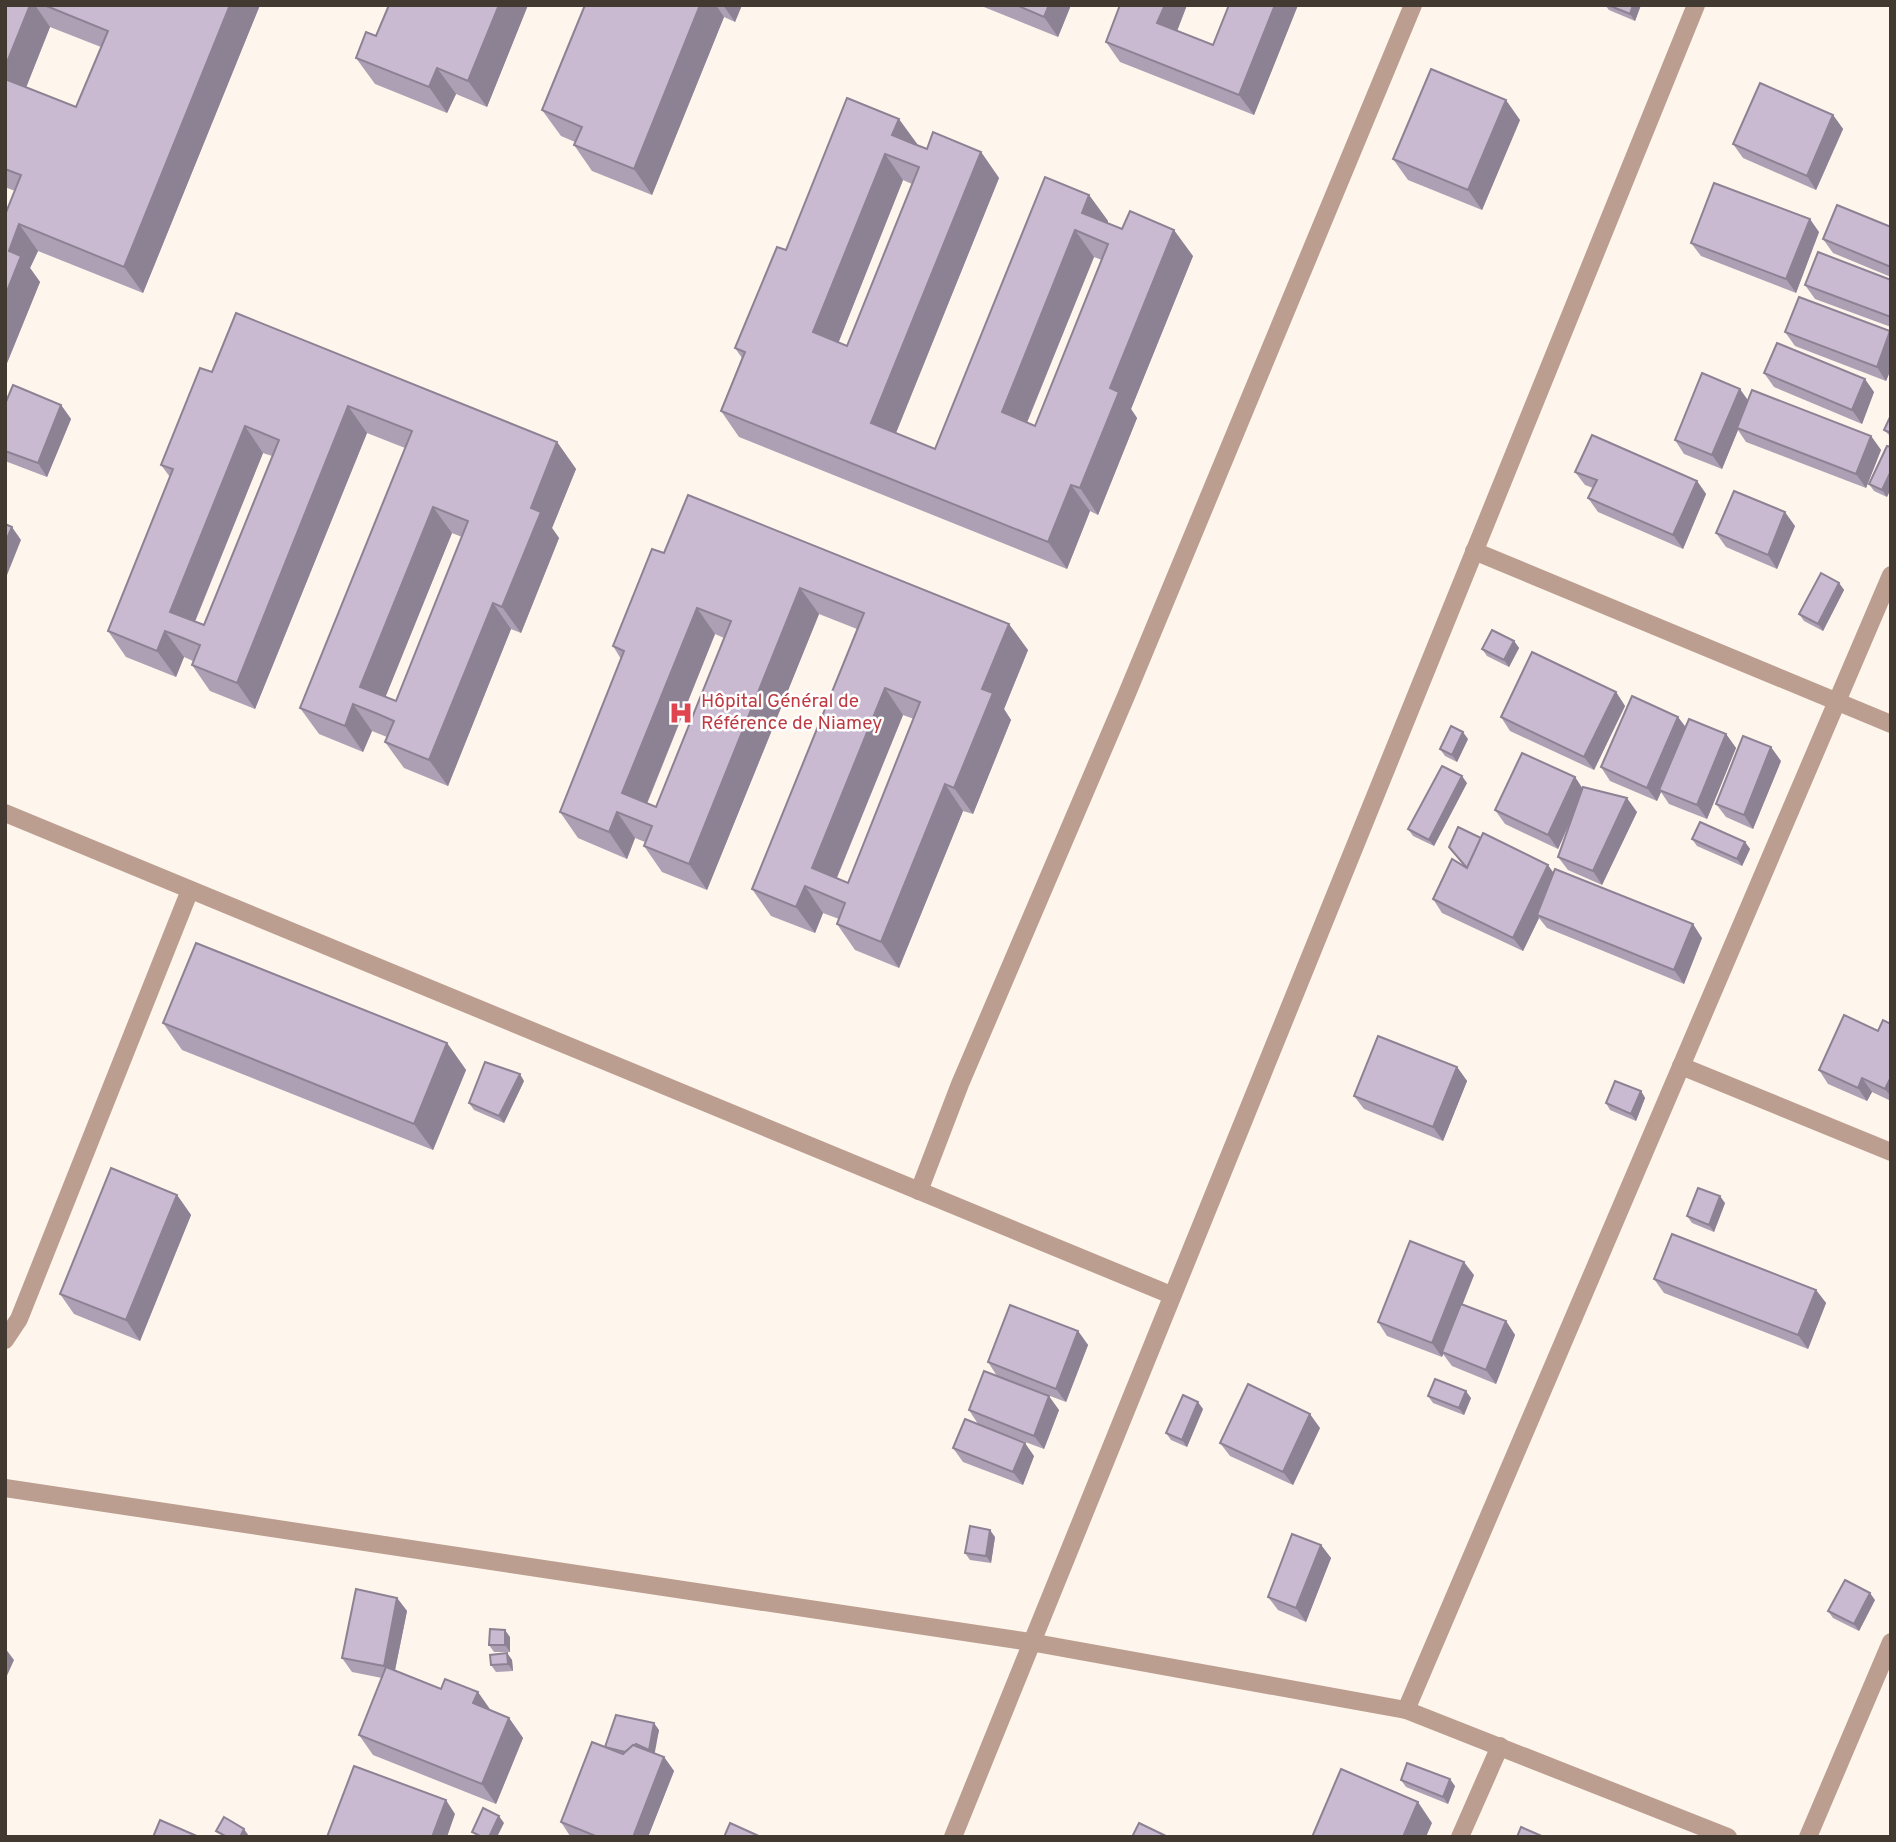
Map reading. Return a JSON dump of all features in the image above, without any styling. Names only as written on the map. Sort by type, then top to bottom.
[{"type":"street","points":[[919,1191],[965,1072],[1126,696],[1413,5]]},
{"type":"street","points":[[953,1837],[1696,5]]},
{"type":"street","points":[[1474,551],[1891,724]]},
{"type":"street","points":[[1406,1710],[1891,575]]},
{"type":"street","points":[[5,813],[1171,1295]]},
{"type":"street","points":[[5,1340],[19,1320],[190,890]]},
{"type":"street","points":[[1681,1066],[1891,1152]]},
{"type":"street","points":[[5,1488],[1030,1642],[1406,1710],[1728,1837]]},
{"type":"street","points":[[1808,1837],[1891,1642]]},
{"type":"street","points":[[1460,1837],[1500,1746]]},
{"type":"building","points":[[5,5],[30,5],[5,67]]},
{"type":"building","points":[[44,5],[230,5],[124,267],[19,224],[9,251],[21,256],[5,296],[5,215],[21,175],[5,169],[5,79],[76,107],[108,31]]},
{"type":"building","points":[[389,5],[499,5],[468,81],[437,68],[429,87],[356,58],[366,32],[376,36]]},
{"type":"building","points":[[585,5],[700,5],[634,169],[574,145],[582,127],[542,110]]},
{"type":"building","points":[[1016,5],[1049,5],[1044,17]]},
{"type":"building","points":[[1120,5],[1165,5],[1157,23],[1213,45],[1229,5],[1275,5],[1239,95],[1106,42]]},
{"type":"building","points":[[1608,5],[1633,5],[1630,14]]},
{"type":"building","points":[[1431,69],[1506,100],[1468,190],[1393,159]]},
{"type":"building","points":[[1760,83],[1833,115],[1807,176],[1733,144]]},
{"type":"building","points":[[847,98],[899,119],[892,135],[914,144],[927,149],[933,132],[981,152],[871,423],[935,449],[1045,177],[1089,195],[1082,213],[1122,229],[1130,211],[1174,230],[1110,388],[1119,392],[1080,488],[1071,485],[1048,542],[721,411],[745,352],[735,348],[777,247],[786,250]],"holes":[[[885,154],[919,167],[847,346],[813,332]],[[1075,230],[1108,244],[1035,426],[1002,412]]]},
{"type":"building","points":[[1714,183],[1810,219],[1786,279],[1691,243]]},
{"type":"building","points":[[1837,205],[1891,227],[1891,267],[1823,239]]},
{"type":"building","points":[[1818,252],[1891,280],[1891,317],[1805,285]]},
{"type":"building","points":[[1799,297],[1890,331],[1877,367],[1785,332]]},
{"type":"building","points":[[236,313],[557,442],[531,508],[541,512],[502,607],[493,603],[429,760],[385,742],[394,721],[378,714],[353,704],[345,726],[300,708],[412,431],[348,406],[237,683],[192,665],[200,645],[178,636],[165,631],[157,651],[108,631],[173,469],[161,465],[200,368],[212,372]],"holes":[[[245,426],[279,440],[204,625],[170,612]],[[433,507],[468,521],[396,701],[360,687]]]},
{"type":"building","points":[[1777,343],[1865,379],[1852,410],[1764,373]]},
{"type":"building","points":[[1702,373],[1740,389],[1712,455],[1675,440]]},
{"type":"building","points":[[13,385],[61,405],[38,463],[5,451],[5,404]]},
{"type":"building","points":[[1752,390],[1871,436],[1856,474],[1737,428]]},
{"type":"building","points":[[1891,415],[1891,433],[1884,430]]},
{"type":"building","points":[[1592,435],[1697,481],[1673,535],[1588,498],[1597,480],[1575,472]]},
{"type":"building","points":[[1887,446],[1891,447],[1891,471],[1882,490],[1869,484]]},
{"type":"building","points":[[1734,491],[1785,512],[1768,555],[1716,533]]},
{"type":"building","points":[[688,495],[1009,624],[982,689],[993,693],[954,788],[945,784],[881,942],[837,924],[845,903],[805,886],[796,907],[752,889],[864,613],[800,588],[689,864],[644,846],[652,826],[617,812],[609,832],[560,812],[624,651],[613,646],[652,549],[664,553]],"holes":[[[697,608],[731,621],[656,807],[622,793]],[[885,688],[920,702],[848,883],[812,868]]]},
{"type":"building","points":[[5,524],[12,527],[5,543]]},
{"type":"building","points":[[1821,573],[1839,583],[1818,624],[1799,614]]},
{"type":"building","points":[[1492,630],[1514,641],[1504,660],[1482,649]]},
{"type":"building","points":[[1532,652],[1616,692],[1584,757],[1501,717]]},
{"type":"building","points":[[1632,696],[1678,717],[1647,788],[1601,767]]},
{"type":"building","points":[[1689,719],[1726,734],[1697,805],[1659,790]]},
{"type":"building","points":[[1451,726],[1463,732],[1452,755],[1440,749]]},
{"type":"building","points":[[1743,736],[1771,747],[1744,815],[1716,804]]},
{"type":"building","points":[[1522,753],[1575,777],[1548,835],[1495,810]]},
{"type":"building","points":[[1442,766],[1462,776],[1429,840],[1408,829]]},
{"type":"building","points":[[1583,787],[1627,798],[1593,871],[1558,857]]},
{"type":"building","points":[[1700,822],[1745,842],[1737,859],[1692,839]]},
{"type":"building","points":[[1458,827],[1481,838],[1467,868],[1449,847]]},
{"type":"building","points":[[1483,833],[1548,865],[1513,938],[1433,899],[1452,859],[1467,868]]},
{"type":"building","points":[[1555,869],[1693,924],[1674,970],[1537,915]]},
{"type":"building","points":[[196,943],[447,1043],[414,1124],[163,1023]]},
{"type":"building","points":[[1844,1015],[1878,1031],[1883,1020],[1891,1024],[1891,1077],[1885,1089],[1862,1078],[1858,1088],[1819,1070]]},
{"type":"building","points":[[1378,1036],[1457,1067],[1433,1127],[1354,1096]]},
{"type":"building","points":[[485,1062],[520,1074],[499,1116],[469,1103]]},
{"type":"building","points":[[1615,1081],[1641,1091],[1631,1114],[1606,1103]]},
{"type":"building","points":[[111,1168],[177,1195],[126,1320],[60,1294]]},
{"type":"building","points":[[1698,1188],[1720,1196],[1709,1225],[1687,1216]]},
{"type":"building","points":[[1672,1234],[1816,1290],[1798,1335],[1654,1279]]},
{"type":"building","points":[[1410,1241],[1464,1262],[1432,1343],[1378,1322]]},
{"type":"building","points":[[1461,1304],[1506,1321],[1486,1370],[1442,1352]]},
{"type":"building","points":[[1010,1305],[1078,1331],[1056,1389],[988,1362]]},
{"type":"building","points":[[984,1371],[1049,1396],[1034,1436],[969,1410]]},
{"type":"building","points":[[1435,1379],[1466,1391],[1459,1408],[1428,1396]]},
{"type":"building","points":[[1248,1384],[1310,1414],[1283,1472],[1220,1443]]},
{"type":"building","points":[[1183,1395],[1198,1402],[1182,1440],[1166,1433]]},
{"type":"building","points":[[965,1419],[1025,1443],[1013,1472],[953,1448]]},
{"type":"building","points":[[970,1526],[990,1530],[986,1556],[965,1553]]},
{"type":"building","points":[[1292,1534],[1321,1545],[1296,1608],[1268,1597]]},
{"type":"building","points":[[1845,1580],[1870,1593],[1854,1624],[1828,1611]]},
{"type":"building","points":[[356,1589],[397,1598],[384,1666],[342,1658]]},
{"type":"building","points":[[490,1629],[505,1630],[505,1645],[489,1645]]},
{"type":"building","points":[[507,1653],[508,1664],[491,1665],[490,1655]]},
{"type":"building","points":[[386,1667],[441,1689],[445,1679],[478,1692],[473,1703],[509,1718],[482,1784],[359,1735]]},
{"type":"building","points":[[616,1715],[654,1723],[649,1750],[636,1744],[625,1752],[605,1747]]},
{"type":"building","points":[[592,1742],[623,1754],[633,1745],[664,1757],[633,1837],[598,1837],[561,1822]]},
{"type":"building","points":[[1407,1763],[1450,1779],[1443,1797],[1401,1780]]},
{"type":"building","points":[[354,1766],[446,1800],[432,1837],[327,1837]]},
{"type":"building","points":[[1341,1769],[1418,1802],[1403,1837],[1312,1837]]},
{"type":"building","points":[[483,1808],[499,1816],[489,1837],[472,1832]]},
{"type":"building","points":[[224,1817],[244,1829],[240,1837],[227,1837],[216,1831]]},
{"type":"building","points":[[160,1820],[199,1837],[153,1837]]},
{"type":"building","points":[[730,1823],[761,1837],[724,1837]]},
{"type":"building","points":[[1139,1823],[1168,1837],[1132,1837]]},
{"type":"building","points":[[1521,1827],[1544,1837],[1517,1837]]},
{"type":"place","name":"Hôpital Général de Référence de Niamey","points":[[681,713]]}]
